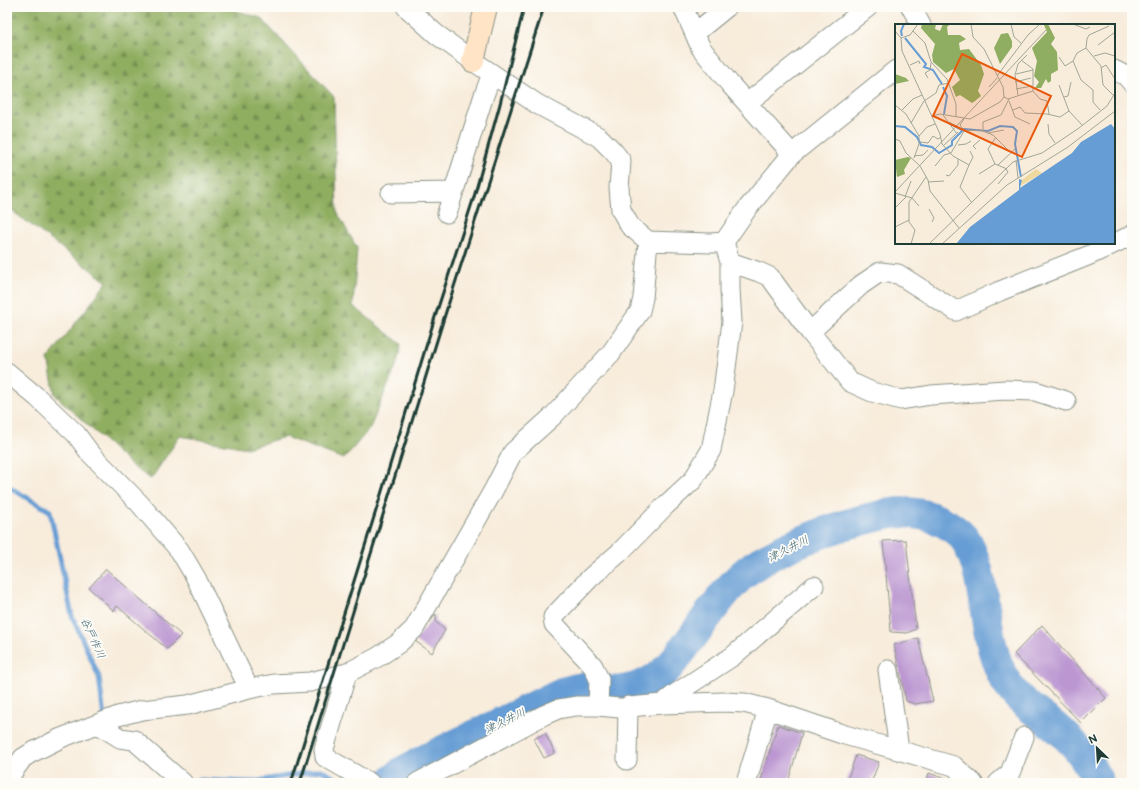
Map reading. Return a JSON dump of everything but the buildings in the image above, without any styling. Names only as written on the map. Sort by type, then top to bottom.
[{"type":"street","points":[[406,7],[436,34],[473,61],[537,104],[599,137],[613,150],[621,161],[619,188],[621,210],[630,226],[648,241],[710,244],[724,242],[747,208],[792,154],[895,71]]},
{"type":"street","points":[[473,61],[486,7]]},
{"type":"street","points":[[683,7],[701,48],[729,83],[792,154]]},
{"type":"street","points":[[695,33],[727,7]]},
{"type":"street","points":[[747,103],[868,7]]},
{"type":"street","points":[[911,7],[920,24]]},
{"type":"street","points":[[1115,70],[1126,76],[1132,82]]},
{"type":"street","points":[[447,213],[492,74]]},
{"type":"street","points":[[391,193],[453,192]]},
{"type":"street","points":[[1115,243],[1132,235]]},
{"type":"street","points":[[7,780],[23,758],[61,738],[118,716],[142,710],[188,705],[274,684],[310,682],[347,673],[378,657],[399,643],[414,629],[492,491],[512,452],[553,416],[611,353],[640,311],[643,298],[648,241]]},
{"type":"street","points":[[598,703],[599,679],[593,666],[554,624],[553,616],[591,577],[619,553],[693,480],[711,450],[723,391],[732,322],[730,262],[724,242]]},
{"type":"street","points":[[810,332],[861,285],[880,272],[898,274],[956,311],[1113,244]]},
{"type":"street","points":[[730,262],[770,277],[810,332],[850,382],[872,392],[902,400],[931,395],[1005,390],[1035,391],[1066,401]]},
{"type":"street","points":[[7,372],[38,398],[76,434],[90,453],[140,504],[180,551],[196,578],[249,689]]},
{"type":"street","points":[[662,704],[733,656],[814,586]]},
{"type":"street","points":[[888,670],[899,750]]},
{"type":"street","points":[[347,673],[324,753],[325,757],[332,762],[370,783]]},
{"type":"street","points":[[417,783],[558,709],[598,703],[619,708],[662,704],[725,702],[744,703],[768,709],[845,735],[954,766],[973,783]]},
{"type":"street","points":[[627,760],[628,706]]},
{"type":"street","points":[[746,783],[768,709]]},
{"type":"street","points":[[98,724],[120,738],[134,740],[183,783]]},
{"type":"street","points":[[998,783],[1010,773],[1024,737]]},
{"type":"green space","points":[[7,7],[224,7],[261,18],[334,97],[337,212],[357,248],[353,306],[401,344],[397,364],[370,428],[344,459],[285,437],[247,448],[180,436],[151,479],[134,468],[55,395],[48,359],[107,282],[7,207]]},
{"type":"waterway","name":"谷戸作川","points":[[7,486],[50,511],[72,616],[99,677],[104,718]]},
{"type":"waterway","name":"津久井川","points":[[389,783],[402,772],[430,757],[563,692],[577,688],[618,691],[635,688],[651,681],[660,676],[669,667],[715,605],[739,578],[755,565],[766,558],[813,536],[853,523],[894,513],[919,514],[940,520],[963,537],[972,552],[977,568],[990,639],[1005,680],[1018,697],[1071,741],[1085,758],[1099,783]]},
{"type":"waterway","name":"谷戸作川","points":[[189,783],[200,780],[252,782],[321,770],[344,783]]},
{"type":"railway","points":[[291,783],[435,317],[474,197],[500,104],[524,7]]},
{"type":"railway","points":[[300,783],[443,321],[544,7]]}]
